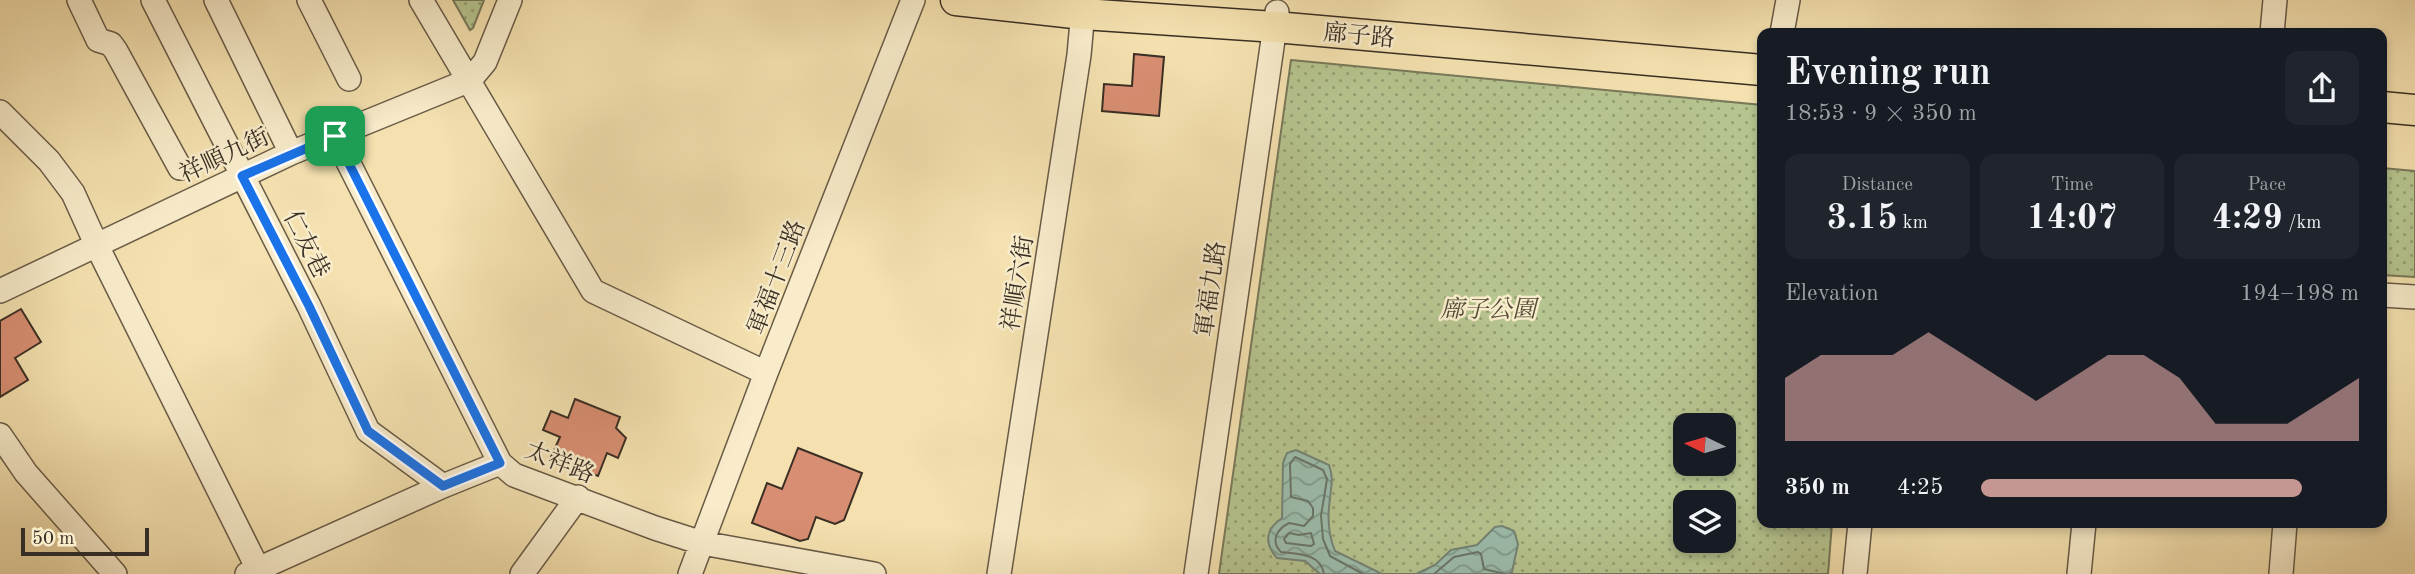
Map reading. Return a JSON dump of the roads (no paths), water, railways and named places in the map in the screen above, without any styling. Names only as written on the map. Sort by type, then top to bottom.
[{"type":"main road","name":"廍子路","points":[[956,0],[1757,54]]},
{"type":"main road","name":"廍子路","points":[[1147,0],[1276,20],[1757,69]]},
{"type":"main road","points":[[2387,107],[2415,110]]},
{"type":"main road","points":[[2387,125],[2415,128]]},
{"type":"street","points":[[79,0],[98,40],[111,44],[116,51],[180,168]]},
{"type":"street","name":"仁友巷","points":[[153,0],[309,306],[368,431],[443,486]]},
{"type":"street","points":[[216,0],[291,153]]},
{"type":"street","points":[[309,0],[349,79]]},
{"type":"street","points":[[421,0],[593,291],[766,373]]},
{"type":"street","points":[[470,80],[485,62],[510,0]]},
{"type":"street","name":"軍福十三路","points":[[690,574],[913,0]]},
{"type":"street","points":[[1783,28],[1788,0]]},
{"type":"street","points":[[2272,28],[2275,0]]},
{"type":"street","name":"祥順六街","points":[[999,574],[1079,55],[1084,7]]},
{"type":"street","name":"軍福九路","points":[[1196,574],[1276,20]]},
{"type":"street","name":"祥順九街","points":[[0,291],[291,153],[470,80]]},
{"type":"street","points":[[0,112],[49,161],[73,193],[253,571],[500,463]]},
{"type":"street","name":"太祥路","points":[[335,136],[500,463],[514,475],[702,543],[832,570],[874,574]]},
{"type":"street","points":[[2387,295],[2415,297]]},
{"type":"street","points":[[0,435],[26,473],[115,574]]},
{"type":"street","points":[[522,574],[578,497]]},
{"type":"street","points":[[1855,574],[1860,528]]},
{"type":"street","points":[[2079,574],[2084,528]]},
{"type":"street","points":[[2281,574],[2285,528]]},
{"type":"water","points":[[1296,450],[1329,465],[1332,478],[1329,526],[1335,551],[1382,574],[1320,574],[1305,561],[1277,558],[1270,547],[1268,537],[1272,527],[1282,518],[1283,463],[1287,453]]},
{"type":"water","points":[[1502,526],[1514,531],[1518,544],[1512,572],[1416,574],[1435,565],[1451,550],[1477,545],[1495,527]]},
{"type":"park label","name":"廍子公園","points":[[1488,309]]}]
